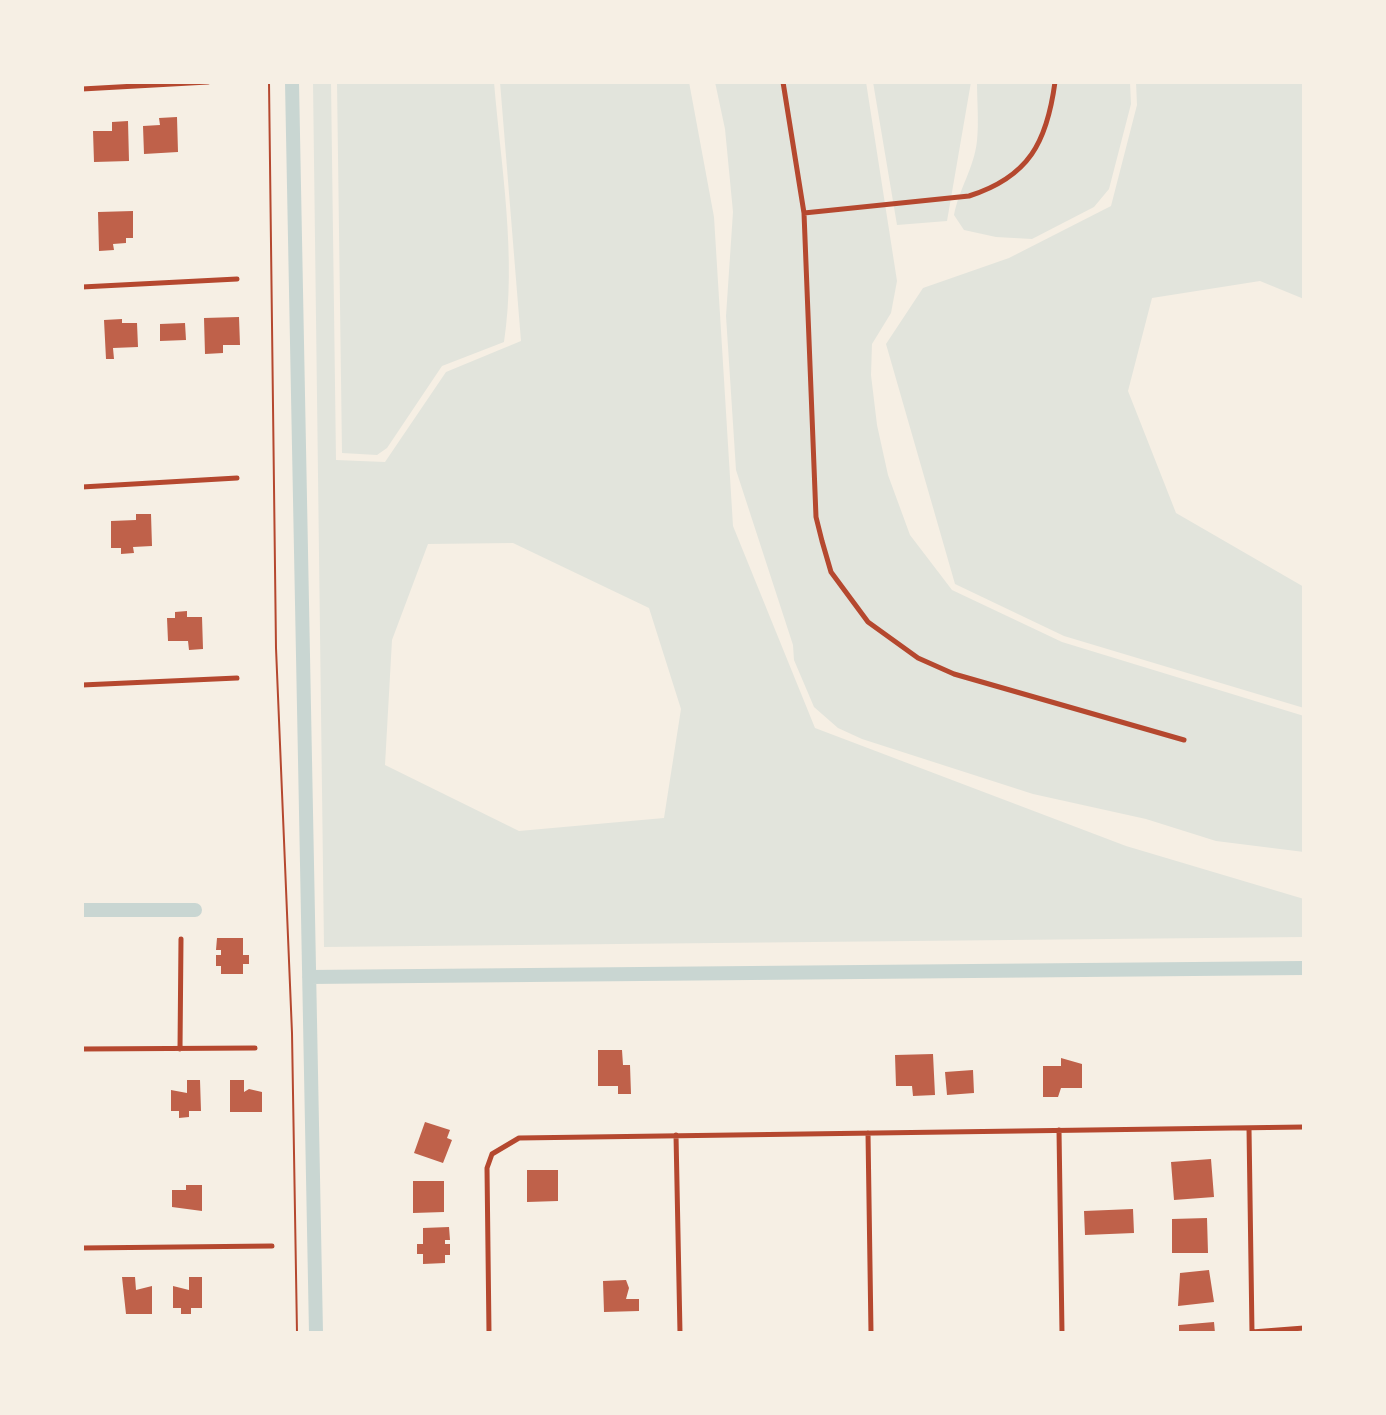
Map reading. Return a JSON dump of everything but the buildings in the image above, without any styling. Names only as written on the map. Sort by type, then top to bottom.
[{"type":"street","points":[[82,89],[208,82]]},
{"type":"street","points":[[783,82],[804,213],[816,517],[831,572],[847,598],[890,641],[954,674],[1184,740]]},
{"type":"street","points":[[804,213],[969,196],[998,185],[1036,150],[1045,131],[1055,82]]},
{"type":"street","points":[[82,287],[237,279]]},
{"type":"street","points":[[82,487],[237,478]]},
{"type":"street","points":[[82,685],[237,678]]},
{"type":"street","points":[[180,1049],[181,939]]},
{"type":"street","points":[[82,1049],[255,1048]]},
{"type":"street","points":[[489,1333],[485,1184],[492,1154],[519,1138],[1304,1127]]},
{"type":"street","points":[[1249,1128],[1252,1332],[1304,1328]]},
{"type":"street","points":[[1059,1130],[1062,1333]]},
{"type":"street","points":[[868,1133],[871,1333]]},
{"type":"street","points":[[676,1135],[680,1333]]},
{"type":"street","points":[[82,1248],[272,1246]]},
{"type":"path","points":[[269,82],[276,648],[292,1033],[297,1333]]},
{"type":"shaded area","points":[[313,82],[331,82],[336,460],[385,462],[446,372],[521,341],[500,82],[689,82],[714,217],[733,526],[815,728],[1126,846],[1304,899],[1304,937],[324,947]],"holes":[[[513,543],[649,608],[681,709],[664,818],[519,831],[385,765],[392,640],[428,544]]]},
{"type":"shaded area","points":[[337,82],[494,82],[508,245],[508,310],[504,342],[442,366],[387,448],[377,455],[342,453]]},
{"type":"shaded area","points":[[715,82],[866,82],[897,281],[891,313],[872,344],[871,375],[877,425],[888,475],[910,535],[952,590],[1062,642],[1304,716],[1304,852],[1216,841],[1146,819],[1033,794],[862,739],[838,728],[814,707],[794,660],[793,645],[736,470],[726,316],[733,212],[725,129]]},
{"type":"shaded area","points":[[873,82],[971,82],[947,221],[897,225]]},
{"type":"shaded area","points":[[977,82],[1130,82],[1131,104],[1109,189],[1094,207],[1032,239],[996,237],[964,230],[954,215],[977,141]]},
{"type":"shaded area","points":[[1136,82],[1304,82],[1304,299],[1260,281],[1152,298],[1128,391],[1176,513],[1304,587],[1304,708],[1064,636],[955,584],[886,344],[923,288],[1009,258],[1111,206],[1137,105]]},
{"type":"waterway","points":[[292,82],[316,1333]]},
{"type":"waterway","points":[[82,910],[195,910]]},
{"type":"waterway","points":[[309,977],[1304,968]]}]
